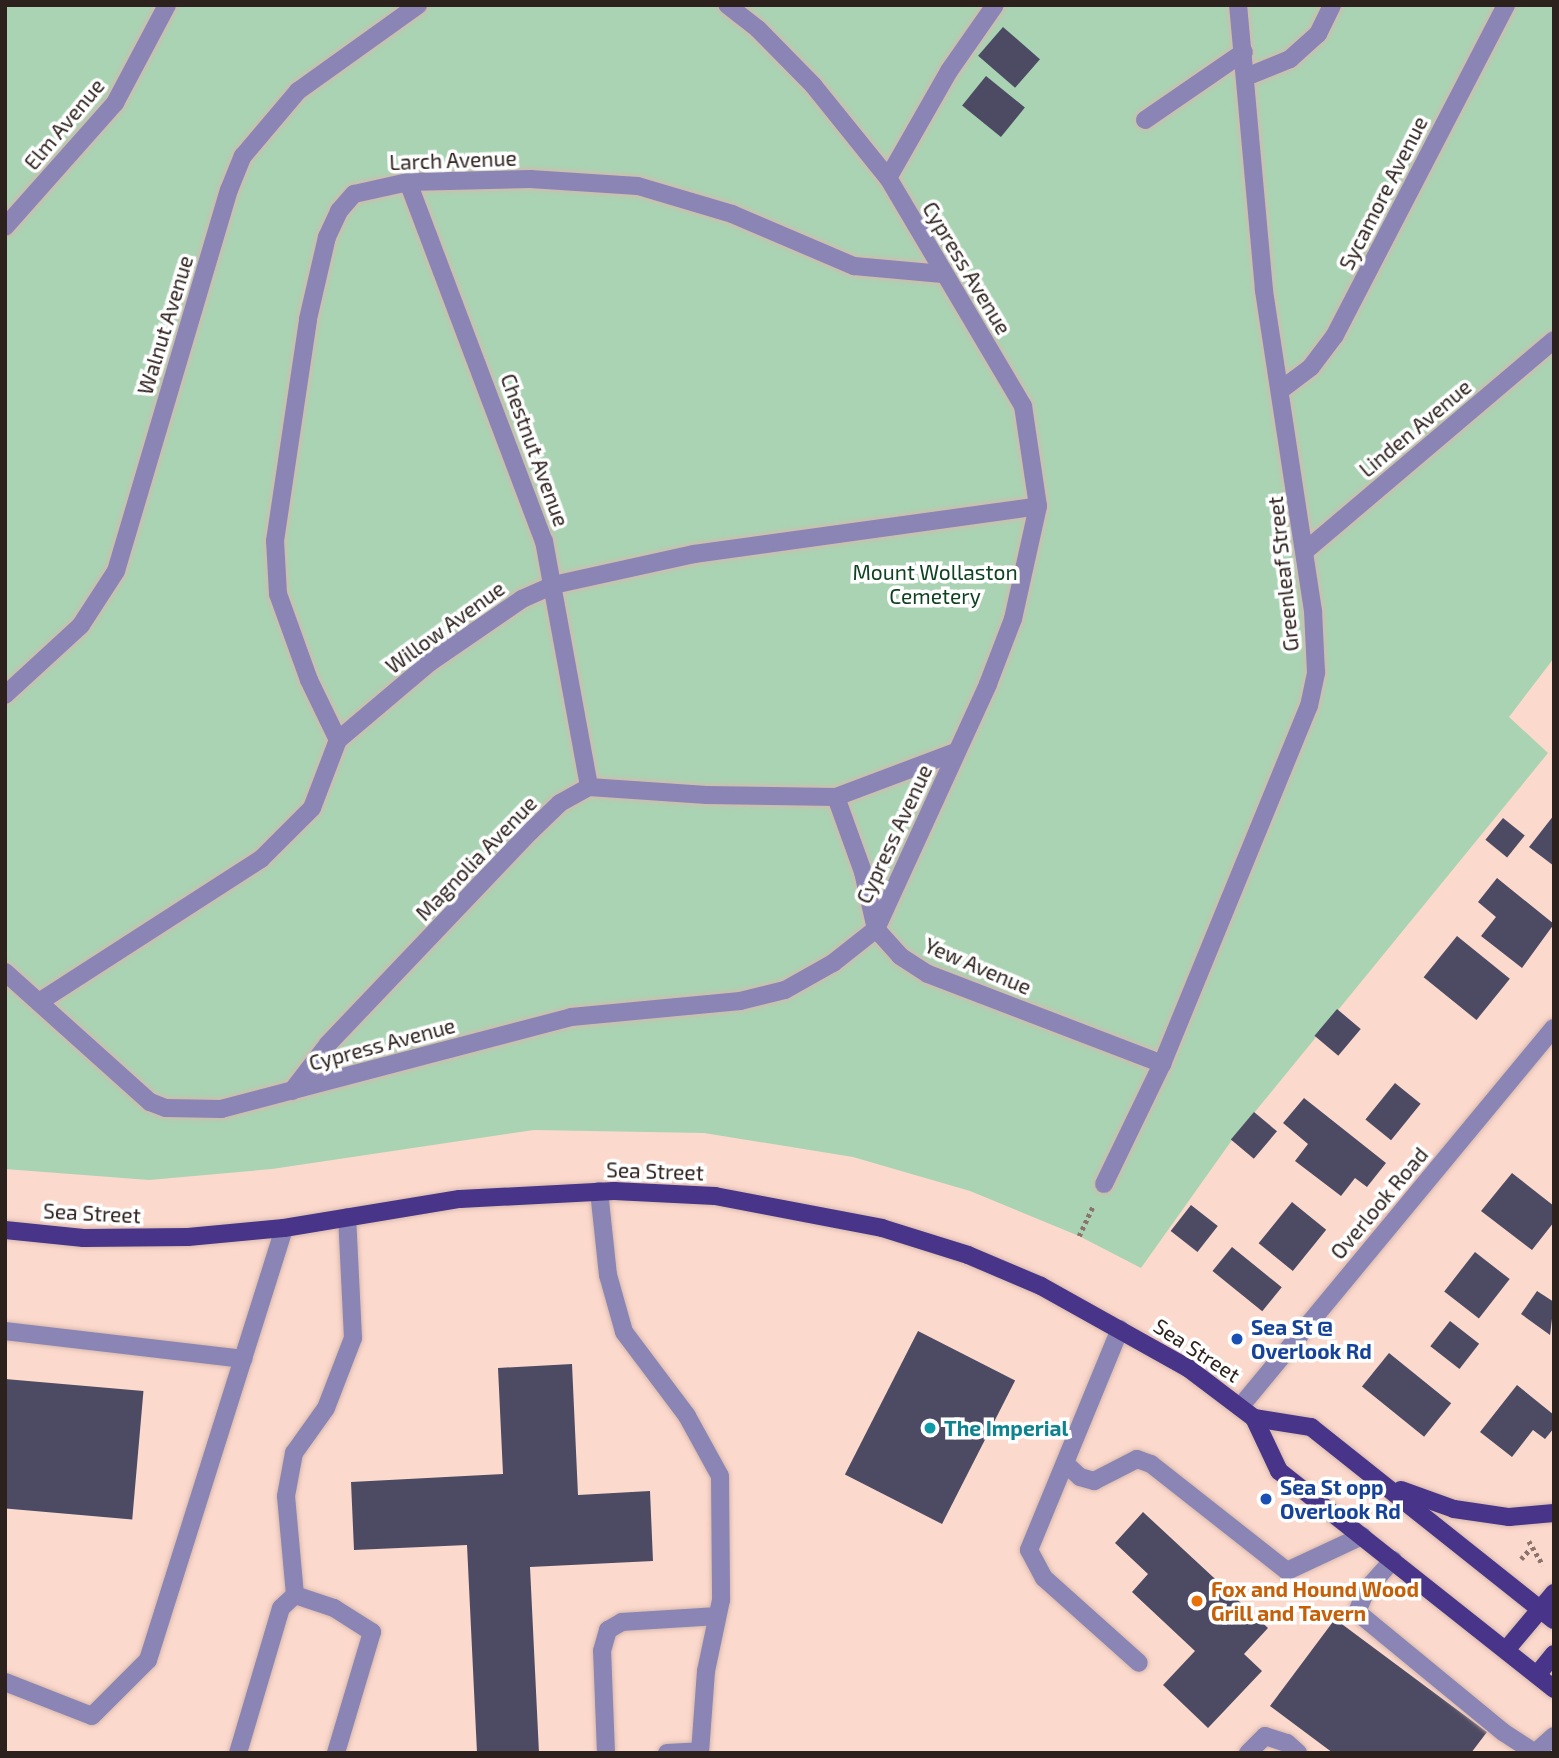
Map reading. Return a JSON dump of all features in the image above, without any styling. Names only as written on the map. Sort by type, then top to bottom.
[{"type":"main road","name":"Sea Street","points":[[5,1230],[139,1239],[284,1228],[460,1199],[599,1191],[715,1196],[882,1228],[968,1255],[1041,1286],[1188,1368],[1247,1412],[1311,1427],[1389,1485],[1546,1615]]},
{"type":"main road","name":"Sea Street","points":[[1247,1412],[1279,1471],[1554,1689]]},
{"type":"main road","points":[[1389,1485],[1454,1509],[1509,1517],[1554,1513]]},
{"type":"main road","points":[[1506,1650],[1546,1615],[1554,1593]]},
{"type":"main road","points":[[1537,1675],[1554,1654]]},
{"type":"street","name":"Elm Avenue","points":[[5,227],[115,103],[167,5]]},
{"type":"street","name":"Walnut Avenue","points":[[5,695],[81,625],[116,571],[229,190],[243,156],[298,91],[418,5]]},
{"type":"street","name":"Cypress Avenue","points":[[5,972],[158,1106],[221,1109],[571,1017],[740,1002],[785,990],[832,963],[876,929],[1013,619],[1038,506],[1023,406],[888,178],[813,85],[758,29],[727,5]]},
{"type":"street","points":[[888,178],[949,71],[995,5]]},
{"type":"street","name":"Greenleaf Street","points":[[1104,1184],[1162,1064],[1309,706],[1316,672],[1305,551],[1282,389],[1264,290],[1238,5]]},
{"type":"street","points":[[1246,77],[1290,59],[1318,34],[1332,5]]},
{"type":"street","name":"Sycamore Avenue","points":[[1282,389],[1311,367],[1335,335],[1506,5]]},
{"type":"street","points":[[1144,120],[1244,52]]},
{"type":"street","name":"Larch Avenue","points":[[338,740],[309,680],[278,594],[275,541],[280,493],[308,319],[333,223],[354,194],[408,182],[530,179],[638,186],[732,214],[854,266],[943,274]]},
{"type":"street","name":"Chestnut Avenue","points":[[408,182],[529,493],[553,585],[589,787]]},
{"type":"street","name":"Linden Avenue","points":[[1305,551],[1554,340]]},
{"type":"street","name":"Willow Avenue","points":[[338,740],[476,628],[553,585],[694,554],[1038,506]]},
{"type":"street","points":[[39,1002],[261,859],[312,808],[338,740]]},
{"type":"street","points":[[589,787],[707,795],[836,797],[956,752]]},
{"type":"street","name":"Magnolia Avenue","points":[[292,1091],[328,1044],[531,831],[560,803],[589,787]]},
{"type":"street","name":"Yew Avenue","points":[[836,797],[863,872],[876,929],[900,956],[928,974],[1162,1064]]},
{"type":"street","name":"Overlook Road","points":[[1247,1412],[1554,1028]]},
{"type":"street","points":[[599,1191],[608,1275],[624,1332],[687,1416],[720,1476],[717,1616],[706,1671],[700,1752],[667,1753]]},
{"type":"street","points":[[295,1595],[286,1496],[294,1453],[326,1408],[354,1338],[347,1217]]},
{"type":"street","points":[[5,1682],[92,1716],[148,1660],[284,1228]]},
{"type":"street","points":[[1120,1329],[1029,1550],[1044,1578],[1139,1663]]},
{"type":"street","points":[[5,1331],[243,1359]]},
{"type":"street","points":[[1066,1464],[1080,1477],[1094,1481],[1137,1459],[1152,1464],[1287,1571],[1362,1536]]},
{"type":"street","points":[[1394,1560],[1366,1590],[1357,1612],[1503,1732],[1535,1753],[1554,1736]]},
{"type":"street","points":[[238,1753],[281,1608],[295,1595]]},
{"type":"street","points":[[295,1595],[334,1608],[372,1632],[336,1753]]},
{"type":"street","points":[[606,1753],[602,1651],[608,1630],[622,1622],[717,1616]]},
{"type":"street","points":[[1248,1753],[1265,1735],[1287,1743],[1298,1753]]},
{"type":"path","points":[[1079,1236],[1104,1184]]},
{"type":"path","points":[[1529,1536],[1530,1549],[1543,1565]]},
{"type":"path","points":[[1521,1559],[1530,1549]]},
{"type":"green space","name":"Mount Wollaston Cemetery","points":[[5,5],[1554,5],[1554,658],[1509,717],[1548,753],[1232,1140],[1141,1268],[1079,1236],[970,1191],[853,1157],[704,1133],[534,1130],[272,1169],[149,1180],[5,1169]]},
{"type":"building","points":[[1003,27],[1040,59],[1015,88],[978,56]]},
{"type":"building","points":[[986,76],[1025,107],[1001,137],[962,106]]},
{"type":"building","points":[[1554,815],[1554,866],[1529,847]]},
{"type":"building","points":[[1503,818],[1525,836],[1507,857],[1485,840]]},
{"type":"building","points":[[1497,878],[1554,924],[1522,968],[1481,936],[1496,917],[1478,902]]},
{"type":"building","points":[[1457,936],[1510,979],[1476,1020],[1424,977]]},
{"type":"building","points":[[1337,1009],[1361,1029],[1338,1056],[1315,1036]]},
{"type":"building","points":[[1395,1083],[1421,1104],[1391,1140],[1365,1120]]},
{"type":"building","points":[[1304,1098],[1386,1163],[1367,1187],[1355,1178],[1341,1196],[1295,1161],[1308,1144],[1283,1123]]},
{"type":"building","points":[[1254,1112],[1277,1131],[1254,1159],[1231,1140]]},
{"type":"building","points":[[1512,1173],[1554,1206],[1554,1222],[1532,1250],[1481,1211]]},
{"type":"building","points":[[1292,1202],[1326,1230],[1293,1271],[1259,1243]]},
{"type":"building","points":[[1191,1205],[1218,1226],[1197,1252],[1171,1231]]},
{"type":"building","points":[[1232,1247],[1282,1287],[1262,1311],[1212,1271]]},
{"type":"building","points":[[1475,1252],[1510,1279],[1479,1318],[1444,1291]]},
{"type":"building","points":[[1537,1291],[1554,1302],[1550,1335],[1521,1314]]},
{"type":"building","points":[[1450,1321],[1479,1344],[1459,1369],[1430,1346]]},
{"type":"building","name":"The Imperial","points":[[918,1331],[1015,1380],[942,1524],[845,1474]]},
{"type":"building","points":[[1389,1353],[1451,1403],[1424,1437],[1362,1386]]},
{"type":"building","points":[[572,1364],[578,1495],[650,1491],[653,1561],[530,1567],[539,1753],[477,1753],[467,1545],[354,1550],[351,1482],[503,1474],[498,1368]]},
{"type":"building","points":[[5,1379],[143,1391],[132,1520],[5,1508]]},
{"type":"building","points":[[1517,1385],[1554,1415],[1554,1428],[1545,1439],[1533,1430],[1512,1457],[1480,1432]]},
{"type":"building","points":[[1143,1512],[1268,1628],[1244,1654],[1262,1671],[1208,1728],[1163,1685],[1195,1651],[1132,1592],[1148,1574],[1115,1543]]},
{"type":"building","points":[[1335,1619],[1487,1732],[1471,1753],[1333,1753],[1270,1706]]},
{"type":"place","name":"Sea St @ Overlook Rd","points":[[1237,1339]]},
{"type":"place","name":"The Imperial","points":[[930,1428]]},
{"type":"place","name":"Sea St opp Overlook Rd","points":[[1266,1499]]},
{"type":"place","name":"Fox and Hound Wood Grill and Tavern","points":[[1197,1601]]}]
